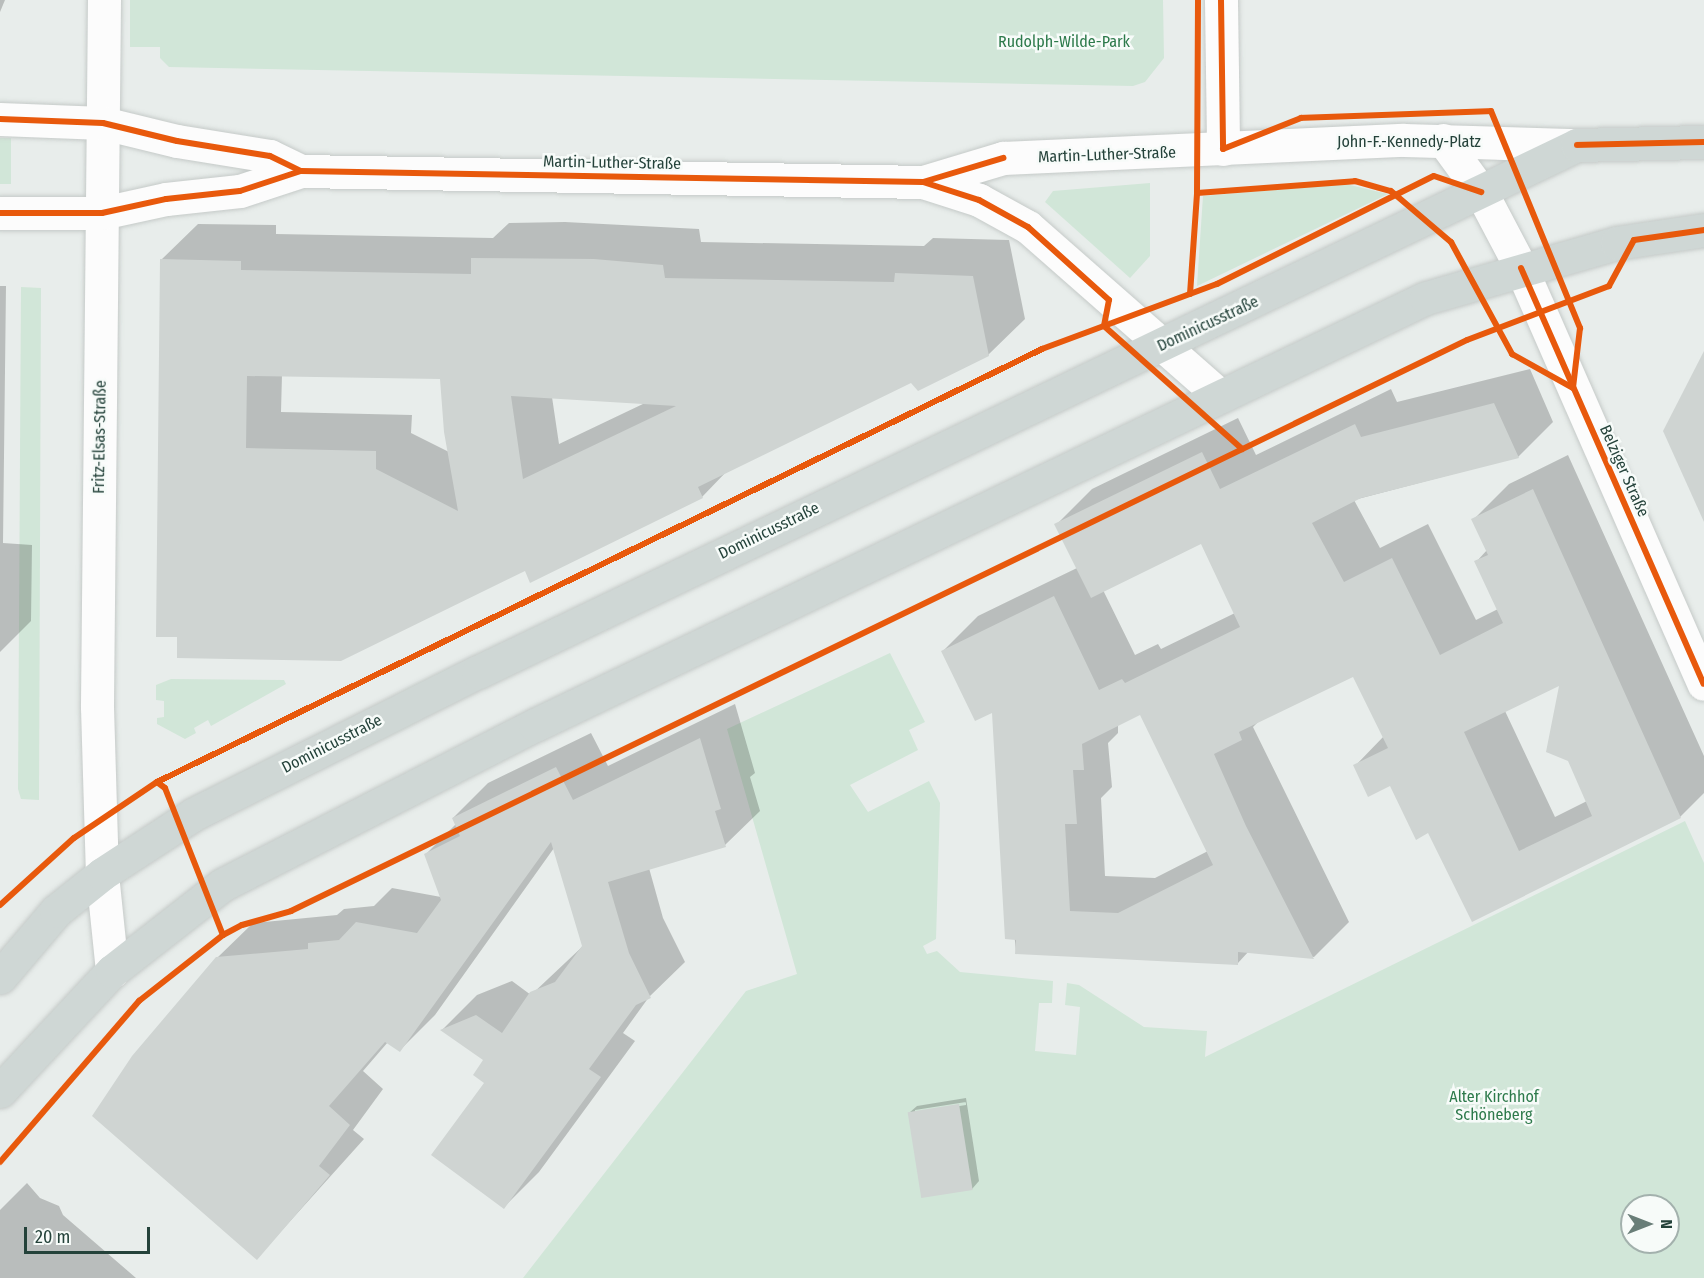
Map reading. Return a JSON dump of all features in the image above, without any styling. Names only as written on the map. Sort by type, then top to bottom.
[{"type":"main road","name":"John-F.-Kennedy-Platz","points":[[1577,145],[1704,142]]},
{"type":"main road","name":"Dominicusstraße","points":[[0,977],[56,911],[102,874],[194,814],[467,677],[1072,384],[1162,346],[1577,145]]},
{"type":"main road","points":[[0,1091],[112,971],[232,878],[535,725],[1218,394],[1426,298],[1521,268],[1617,243],[1704,230]]},
{"type":"street","name":"Fritz-Elsas-Straße","points":[[104,0],[97,707],[102,874],[112,971]]},
{"type":"street","points":[[1221,0],[1223,149]]},
{"type":"street","name":"Martin-Luther-Straße","points":[[0,119],[103,123],[177,141],[270,156],[301,171]]},
{"type":"street","name":"John-F.-Kennedy-Platz","points":[[1223,149],[1443,140],[1577,145]]},
{"type":"street","name":"Belziger Straße","points":[[1443,140],[1481,192],[1521,268],[1704,684]]},
{"type":"street","name":"Martin-Luther-Straße","points":[[0,213],[102,213],[166,199],[240,191],[301,171],[923,182],[1003,158],[1223,149]]},
{"type":"street","name":"Martin-Luther-Straße","points":[[923,182],[979,201],[1028,227],[1218,394]]},
{"type":"green space","name":"Rudolph-Wilde-Park","points":[[130,0],[1163,0],[1164,58],[1145,82],[1133,86],[169,67],[160,58],[160,47],[130,47]]},
{"type":"green space","points":[[0,138],[11,138],[11,184],[0,184]]},
{"type":"green space","points":[[1150,183],[1150,256],[1130,278],[1045,202],[1053,191]]},
{"type":"green space","points":[[1346,184],[1388,194],[1197,286],[1203,196]]},
{"type":"green space","points":[[21,287],[41,288],[39,800],[21,799],[18,789]]},
{"type":"green space","name":"Alter Kirchhof Schöneberg","points":[[890,653],[925,722],[909,730],[918,750],[850,785],[868,812],[929,781],[940,803],[936,939],[923,946],[927,954],[937,951],[960,972],[1053,981],[1052,1003],[1039,1003],[1035,1051],[1076,1055],[1080,1007],[1065,1005],[1067,983],[1079,985],[1144,1027],[1207,1031],[1205,1057],[1685,821],[1704,863],[1704,1278],[523,1278],[746,991],[797,974],[727,729]]},
{"type":"green space","points":[[171,679],[284,680],[286,684],[211,726],[208,720],[194,728],[196,733],[185,739],[157,724],[157,718],[164,717],[164,701],[156,700],[156,685]]},
{"type":"building","points":[[471,258],[594,259],[663,265],[665,278],[894,282],[895,273],[973,276],[989,356],[918,391],[911,383],[698,487],[703,498],[530,583],[525,571],[341,661],[177,658],[177,637],[156,637],[160,259],[241,261],[241,270],[471,274]],"holes":[[[247,376],[440,379],[444,432],[458,511],[376,469],[376,451],[246,448]],[[511,396],[676,406],[523,479]]]},
{"type":"building","points":[[1704,351],[1704,522],[1663,431]]},
{"type":"building","points":[[1494,403],[1519,458],[1361,498],[1312,523],[1344,582],[1392,558],[1440,655],[1503,623],[1474,561],[1488,555],[1471,519],[1533,489],[1681,818],[1472,922],[1428,833],[1416,840],[1390,786],[1368,797],[1353,765],[1388,748],[1353,677],[1239,732],[1242,740],[1214,754],[1246,826],[1314,959],[1238,952],[1238,965],[1015,954],[1016,940],[1005,939],[992,713],[975,721],[941,651],[1054,596],[1099,690],[1122,679],[1125,683],[1240,627],[1201,544],[1091,598],[1054,524],[1202,452],[1220,489],[1355,424],[1361,437]],"holes":[[[1559,686],[1546,752],[1568,761],[1592,816],[1519,851],[1464,732]],[[1140,715],[1213,865],[1118,913],[1070,911],[1065,824],[1077,824],[1073,770],[1084,770],[1082,744]]]},
{"type":"building","points":[[700,738],[721,809],[715,811],[726,847],[608,882],[629,953],[651,998],[636,1005],[589,1069],[601,1077],[504,1209],[431,1155],[484,1083],[473,1075],[483,1060],[440,1030],[476,1015],[502,1033],[530,992],[555,982],[582,946],[551,842],[400,1052],[385,1042],[329,1106],[350,1125],[319,1166],[330,1175],[257,1260],[92,1116],[132,1056],[216,957],[308,949],[308,943],[339,940],[356,922],[417,933],[441,900],[424,854],[460,836],[452,818],[556,767],[573,800]]},
{"type":"building","points":[[959,1104],[973,1190],[921,1198],[908,1112]]},
{"type":"cycle path","points":[[1190,294],[1197,193],[1198,0]]},
{"type":"cycle path","points":[[1221,0],[1223,149],[1301,118],[1491,111],[1580,328],[1573,388]]},
{"type":"cycle path","points":[[0,119],[103,123],[177,141],[270,156],[301,171]]},
{"type":"cycle path","points":[[1577,145],[1704,142]]},
{"type":"cycle path","points":[[923,182],[1003,158]]},
{"type":"cycle path","points":[[0,213],[102,213],[166,199],[240,191],[301,171],[923,182],[979,200],[1028,227],[1109,300],[1104,326],[1242,449]]},
{"type":"cycle path","points":[[0,905],[74,838],[157,782],[1042,349],[1217,284],[1434,176],[1481,192]]},
{"type":"cycle path","points":[[1197,193],[1355,181],[1391,191],[1451,242],[1512,354],[1573,388]]},
{"type":"cycle path","points":[[0,1162],[139,1001],[223,935],[242,925],[291,911],[1467,340],[1609,286],[1634,240],[1704,230]]},
{"type":"cycle path","points":[[1521,268],[1704,684]]},
{"type":"cycle path","points":[[157,782],[165,788],[223,935]]}]
